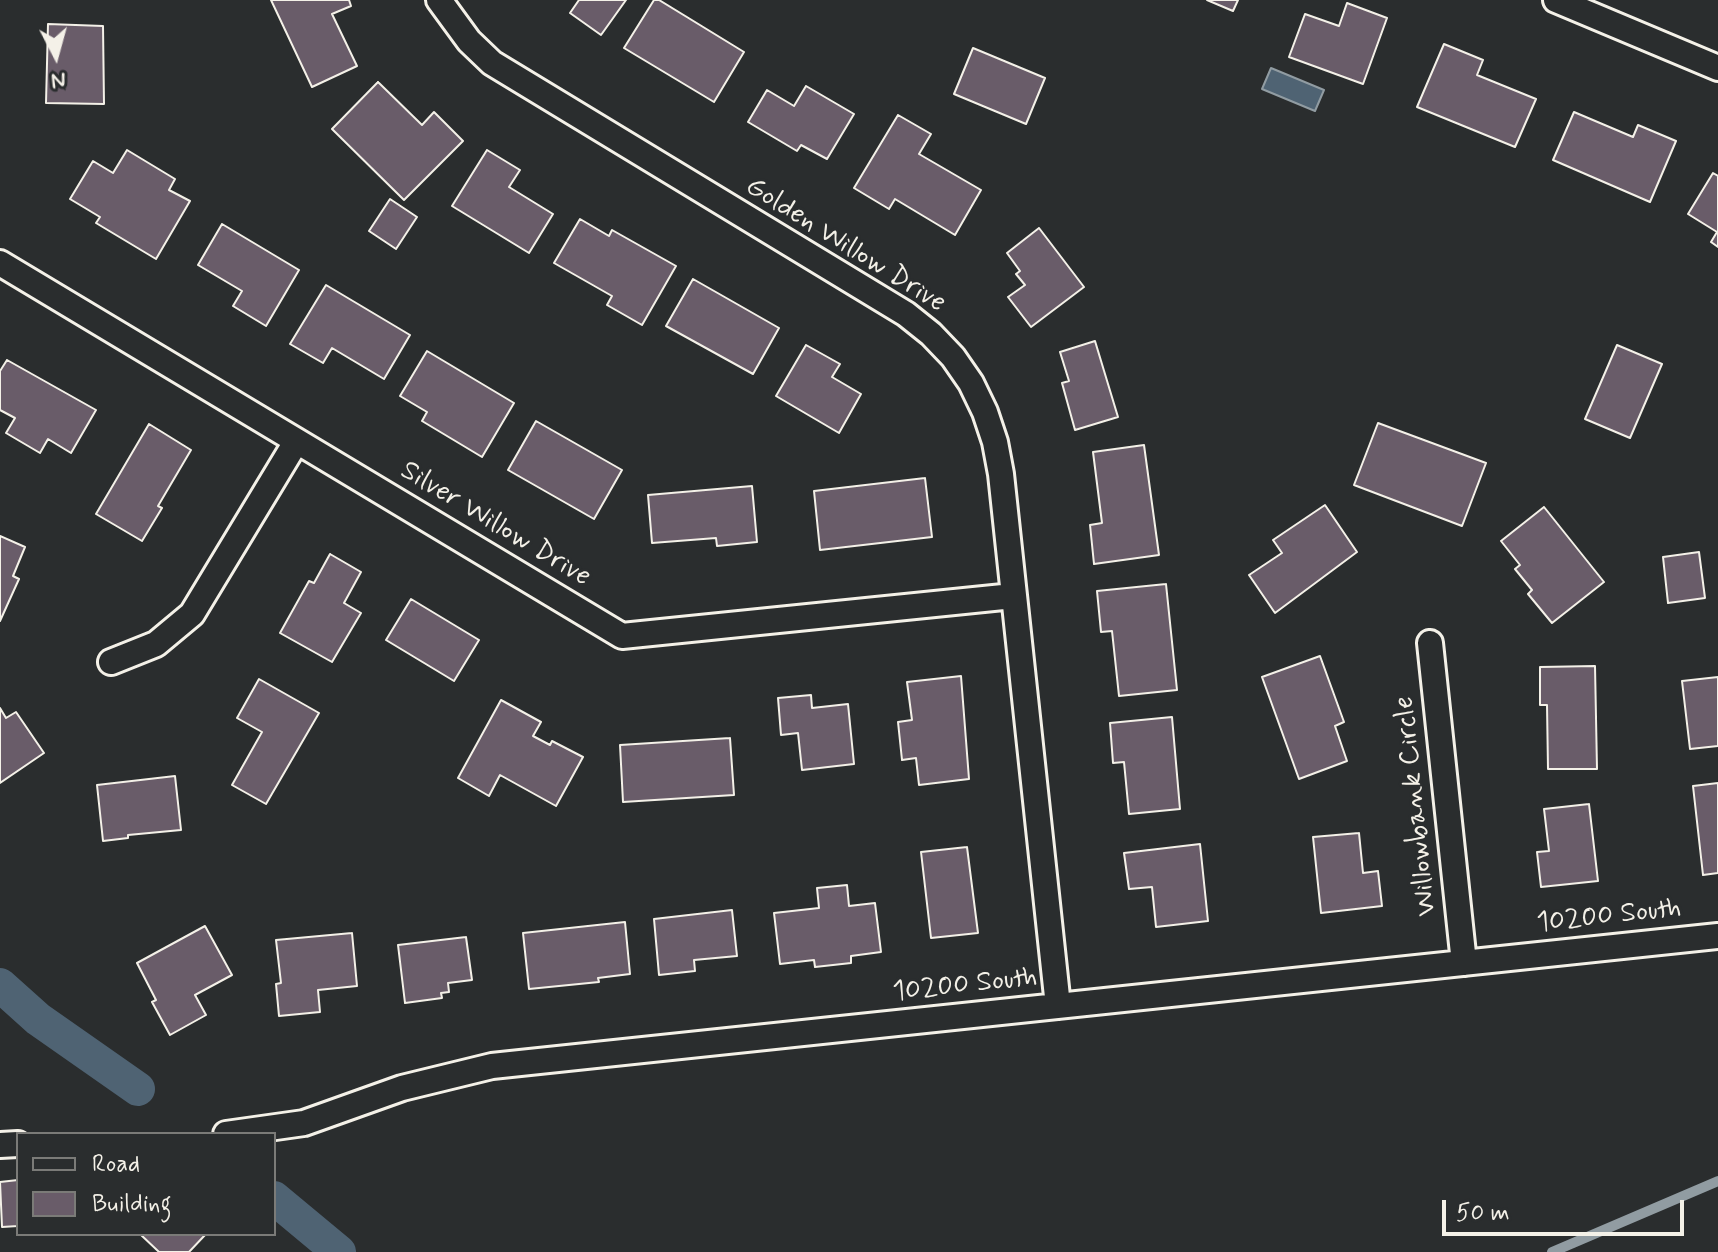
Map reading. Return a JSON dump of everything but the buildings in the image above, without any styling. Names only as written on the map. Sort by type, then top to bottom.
[{"type":"street","name":"Golden Willow Drive","points":[[439,0],[469,41],[492,63],[906,314],[953,357],[971,383],[990,427],[1001,474],[1058,1006]]},
{"type":"street","points":[[1556,0],[1718,68]]},
{"type":"street","name":"Silver Willow Drive","points":[[0,263],[622,636],[1013,596]]},
{"type":"street","points":[[111,662],[156,644],[192,614],[296,442]]},
{"type":"street","name":"Willowbank Circle","points":[[1430,643],[1464,963]]},
{"type":"street","name":"10200 South","points":[[253,1132],[304,1123],[415,1084],[492,1066],[1718,936]]},
{"type":"water","points":[[1271,68],[1324,90],[1315,111],[1262,89]]},
{"type":"waterway","points":[[0,985],[38,1019],[138,1089]]},
{"type":"waterway","points":[[1552,1252],[1718,1181]]},
{"type":"waterway","points":[[276,1200],[339,1252]]}]
